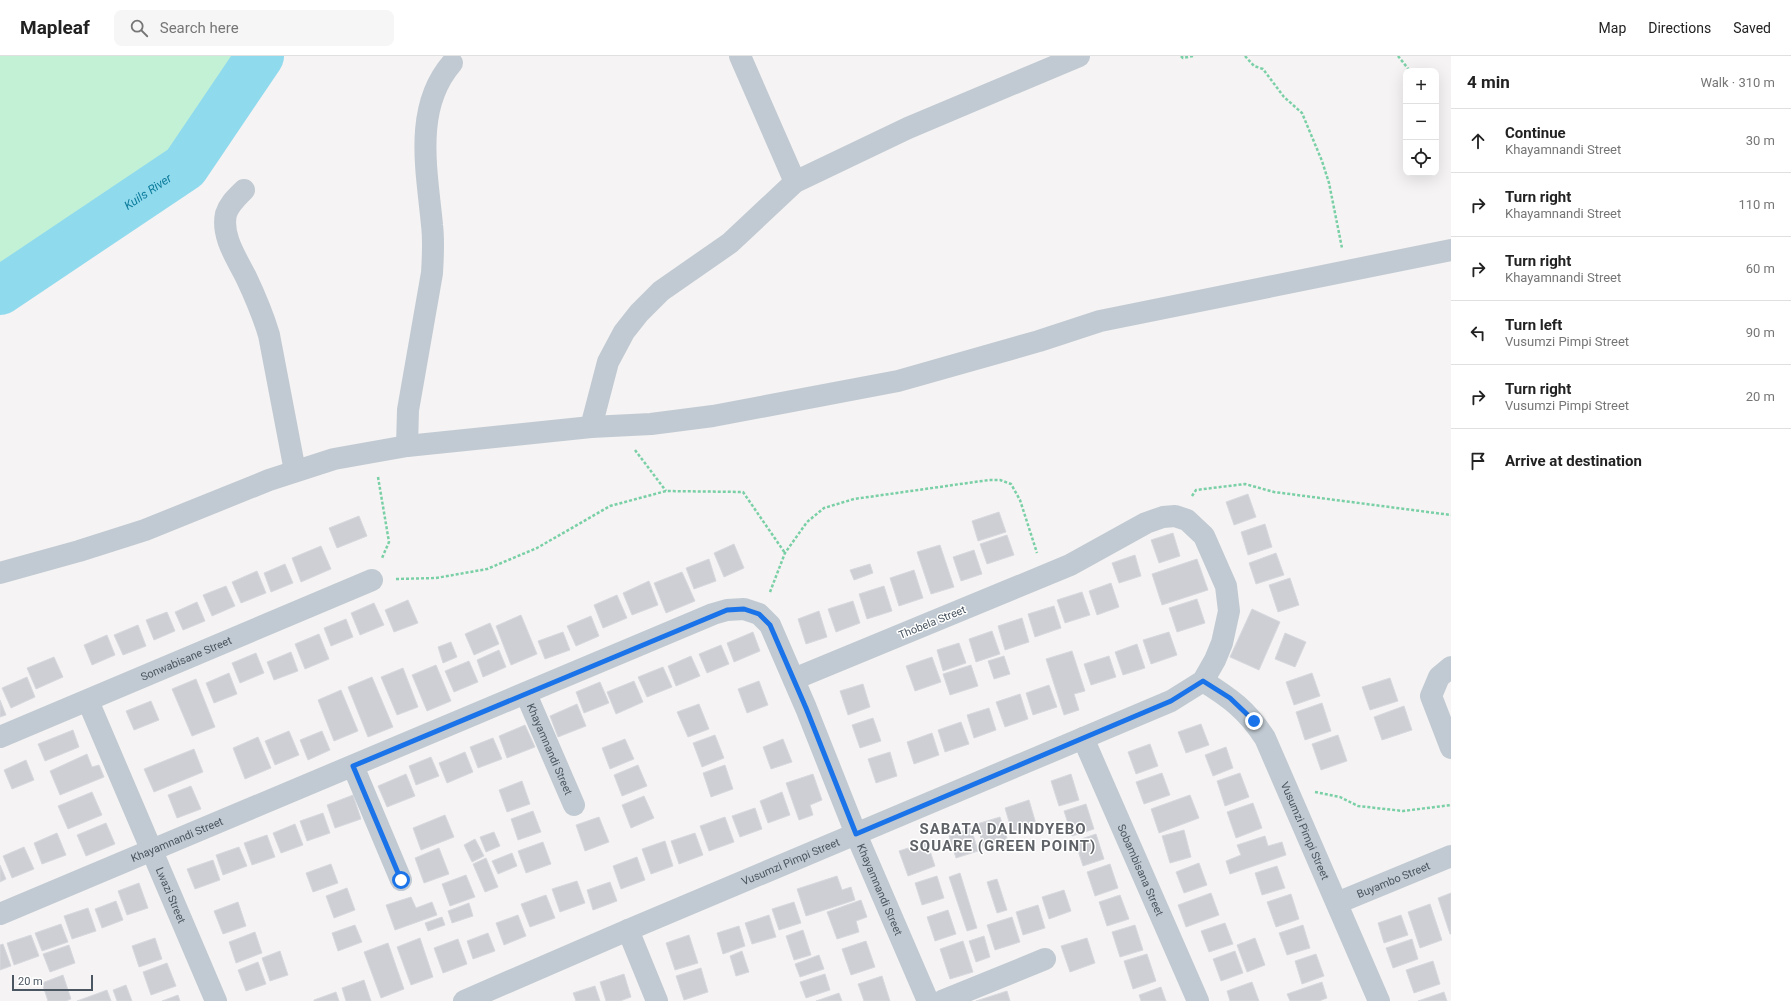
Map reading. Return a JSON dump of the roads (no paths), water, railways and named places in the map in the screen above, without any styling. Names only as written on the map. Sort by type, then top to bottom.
[{"type":"street","points":[[740,56],[795,182]]},
{"type":"street","points":[[591,427],[608,362],[624,332],[639,312],[661,291],[730,243],[795,182],[908,128],[1079,56]]},
{"type":"street","points":[[407,446],[408,410],[431,281],[434,250],[426,176],[426,130],[435,92],[442,75],[452,63]]},
{"type":"street","points":[[244,190],[230,203],[226,215],[226,230],[232,249],[263,314],[269,335],[295,471]]},
{"type":"street","points":[[0,573],[79,551],[145,530],[295,471],[334,459],[407,446],[591,427],[651,424],[713,416],[898,381],[1038,341],[1100,320],[1347,272],[1451,250]]},
{"type":"street","name":"Vusumzi Pimpi Street","points":[[478,998],[628,930],[1171,701],[1203,681],[1216,660],[1228,625],[1229,611],[1226,586],[1204,536],[1187,520],[1175,516]]},
{"type":"street","name":"Thobela Street","points":[[794,679],[1070,565],[1146,523],[1163,517],[1175,516]]},
{"type":"street","name":"Sonwabisane Street","points":[[0,737],[372,580]]},
{"type":"street","name":"Khayamnandi Street","points":[[0,914],[152,852],[713,614],[727,610],[744,609],[759,614],[770,625],[794,679],[856,834],[928,1001]]},
{"type":"street","points":[[1451,667],[1439,677],[1434,685],[1431,696],[1433,705],[1451,748]]},
{"type":"street","name":"Vusumzi Pimpi Street","points":[[1203,681],[1230,698],[1254,721],[1265,738],[1379,1001]]},
{"type":"street","name":"Khayamnandi Street","points":[[526,694],[574,805]]},
{"type":"street","name":"Lwazi Street","points":[[88,701],[216,1001]]},
{"type":"street","name":"Sobambisana Street","points":[[1083,738],[1198,1001]]},
{"type":"street","points":[[353,766],[401,880]]},
{"type":"street","name":"Buyambo Street","points":[[1337,904],[1451,856]]},
{"type":"street","points":[[628,930],[657,1001]]},
{"type":"street","points":[[942,1001],[1045,959]]},
{"type":"waterway","name":"Kuils River","points":[[0,291],[185,167],[260,56]]},
{"type":"district","name":"SABATA DALINDYEBO SQUARE (GREEN POINT)","points":[[1003,838]]}]
